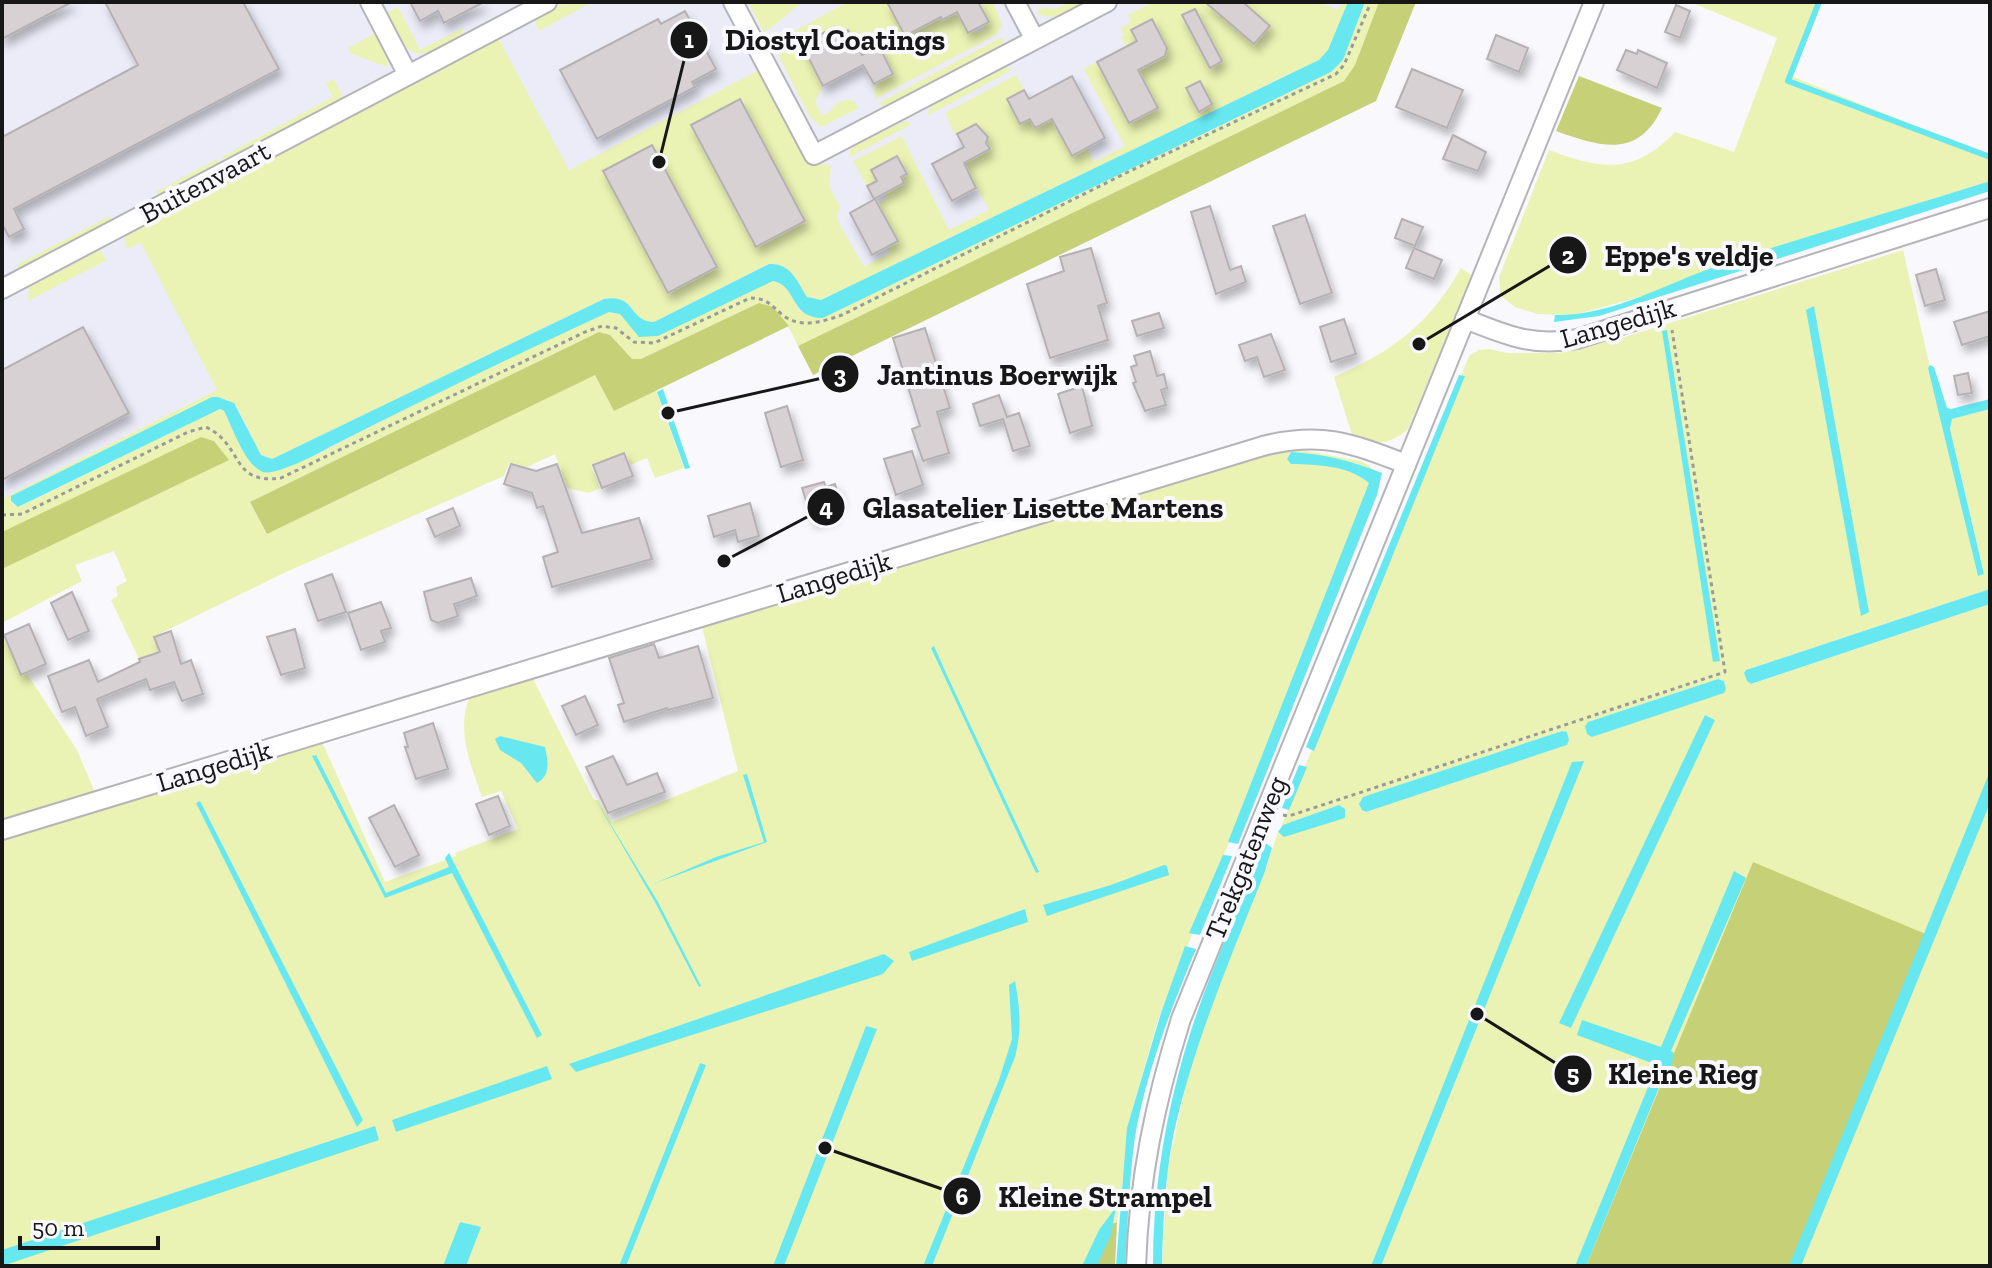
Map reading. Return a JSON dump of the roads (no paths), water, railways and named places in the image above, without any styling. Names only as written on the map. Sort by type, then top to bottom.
[{"type":"street","points":[[370,2],[408,75]]},
{"type":"street","name":"Buitenvaart","points":[[2,289],[547,2]]},
{"type":"street","points":[[733,2],[814,155],[1107,2]]},
{"type":"street","points":[[1015,2],[1034,38]]},
{"type":"street","points":[[1406,464],[1594,2]]},
{"type":"street","name":"Langedijk","points":[[1465,319],[1511,337],[1539,343],[1577,339],[1990,208]]},
{"type":"street","name":"Langedijk","points":[[2,830],[1263,446],[1291,439],[1317,438],[1365,448],[1406,464]]},
{"type":"street","name":"Trekgatenweg","points":[[1136,1266],[1144,1165],[1164,1076],[1181,1019],[1406,464]]},
{"type":"water","points":[[1348,2],[1365,2],[1343,60],[1331,72],[823,318],[804,313],[787,289],[773,281],[658,336],[639,337],[620,314],[609,312],[277,471],[263,472],[256,468],[220,409],[18,507],[11,501],[11,496],[212,397],[234,403],[261,455],[272,459],[604,299],[622,300],[640,318],[654,322],[769,264],[777,264],[788,270],[807,297],[821,300],[1319,60],[1328,50]]},
{"type":"water","points":[[1990,181],[1990,191],[1599,316],[1554,322],[1555,315],[1618,305],[1751,255]]},
{"type":"water","points":[[1814,306],[1869,612],[1861,616],[1806,310]]},
{"type":"water","points":[[1667,330],[1720,661],[1713,662],[1662,331]]},
{"type":"water","points":[[1930,365],[1934,367],[1947,408],[1990,399],[1990,409],[1952,419],[1950,429],[1984,574],[1978,576],[1928,368]]},
{"type":"water","points":[[1459,375],[1465,376],[1314,751],[1306,747]]},
{"type":"water","points":[[663,389],[690,468],[685,469],[657,392]]},
{"type":"water","points":[[1291,452],[1338,459],[1382,473],[1377,495],[1238,844],[1228,842],[1369,483],[1342,469],[1291,464],[1287,459]]},
{"type":"water","points":[[1990,589],[1990,604],[1751,684],[1744,673],[1746,670]]},
{"type":"water","points":[[934,646],[1039,872],[1036,873],[931,648]]},
{"type":"water","points":[[1718,679],[1724,681],[1724,693],[1592,737],[1587,734],[1585,726],[1588,722]]},
{"type":"water","points":[[1705,715],[1715,720],[1571,1028],[1559,1023]]},
{"type":"water","points":[[1562,731],[1567,732],[1567,745],[1366,812],[1359,804],[1363,797]]},
{"type":"water","points":[[500,736],[545,747],[545,776],[537,783],[521,763],[500,750],[495,739]]},
{"type":"water","points":[[316,755],[386,893],[449,867],[445,858],[449,853],[542,1035],[537,1038],[452,873],[385,898],[312,756]]},
{"type":"water","points":[[1584,761],[1381,1266],[1371,1266],[1572,762]]},
{"type":"water","points":[[1299,765],[1307,767],[1289,810],[1282,808]]},
{"type":"water","points":[[1990,771],[1990,803],[1801,1266],[1789,1266]]},
{"type":"water","points":[[747,774],[767,842],[653,884],[716,857],[764,842],[743,775]]},
{"type":"water","points":[[200,801],[363,1120],[357,1127],[196,803]]},
{"type":"water","points":[[597,802],[658,902],[701,986],[699,987],[655,902]]},
{"type":"water","points":[[1339,805],[1345,809],[1345,818],[1284,837],[1278,832],[1283,825]]},
{"type":"water","points":[[1266,843],[1272,848],[1264,874],[1214,1002],[1182,1099],[1168,1165],[1162,1266],[1153,1266],[1160,1168],[1179,1072],[1207,985]]},
{"type":"water","points":[[1223,855],[1232,856],[1200,935],[1189,933]]},
{"type":"water","points":[[1164,865],[1169,875],[1047,916],[1043,905]]},
{"type":"water","points":[[1734,871],[1746,878],[1671,1051],[1674,1053],[1671,1069],[1667,1068],[1586,1266],[1575,1266],[1657,1065],[1577,1035],[1582,1020],[1661,1047]]},
{"type":"water","points":[[1025,909],[1028,922],[912,961],[909,952]]},
{"type":"water","points":[[1185,946],[1196,949],[1146,1089],[1133,1153],[1125,1266],[1116,1266],[1127,1128],[1161,1013]]},
{"type":"water","points":[[884,954],[894,961],[883,974],[576,1072],[569,1064]]},
{"type":"water","points":[[1015,981],[1020,1019],[1015,1057],[932,1266],[923,1266],[999,1080],[1012,1039],[1009,985]]},
{"type":"water","points":[[866,1026],[877,1029],[784,1266],[773,1266]]},
{"type":"water","points":[[700,1063],[706,1065],[626,1266],[619,1266]]},
{"type":"water","points":[[547,1066],[552,1079],[396,1132],[392,1120]]},
{"type":"water","points":[[375,1126],[379,1140],[2,1266],[2,1250]]},
{"type":"water","points":[[1116,1207],[1111,1235],[1097,1266],[1082,1266],[1099,1230]]},
{"type":"water","points":[[460,1222],[481,1227],[466,1266],[443,1266]]},
{"type":"waterway","points":[[1819,2],[1788,81],[1990,157]]},
{"type":"place","name":"Diostyl Coatings","points":[[659,162]]},
{"type":"place","name":"Eppe's veldje","points":[[1419,344]]},
{"type":"place","name":"Jantinus Boerwijk","points":[[668,413]]},
{"type":"place","name":"Glasatelier Lisette Martens","points":[[724,561]]},
{"type":"place","name":"Kleine Rieg","points":[[1477,1014]]},
{"type":"place","name":"Kleine Strampel","points":[[825,1148]]}]
